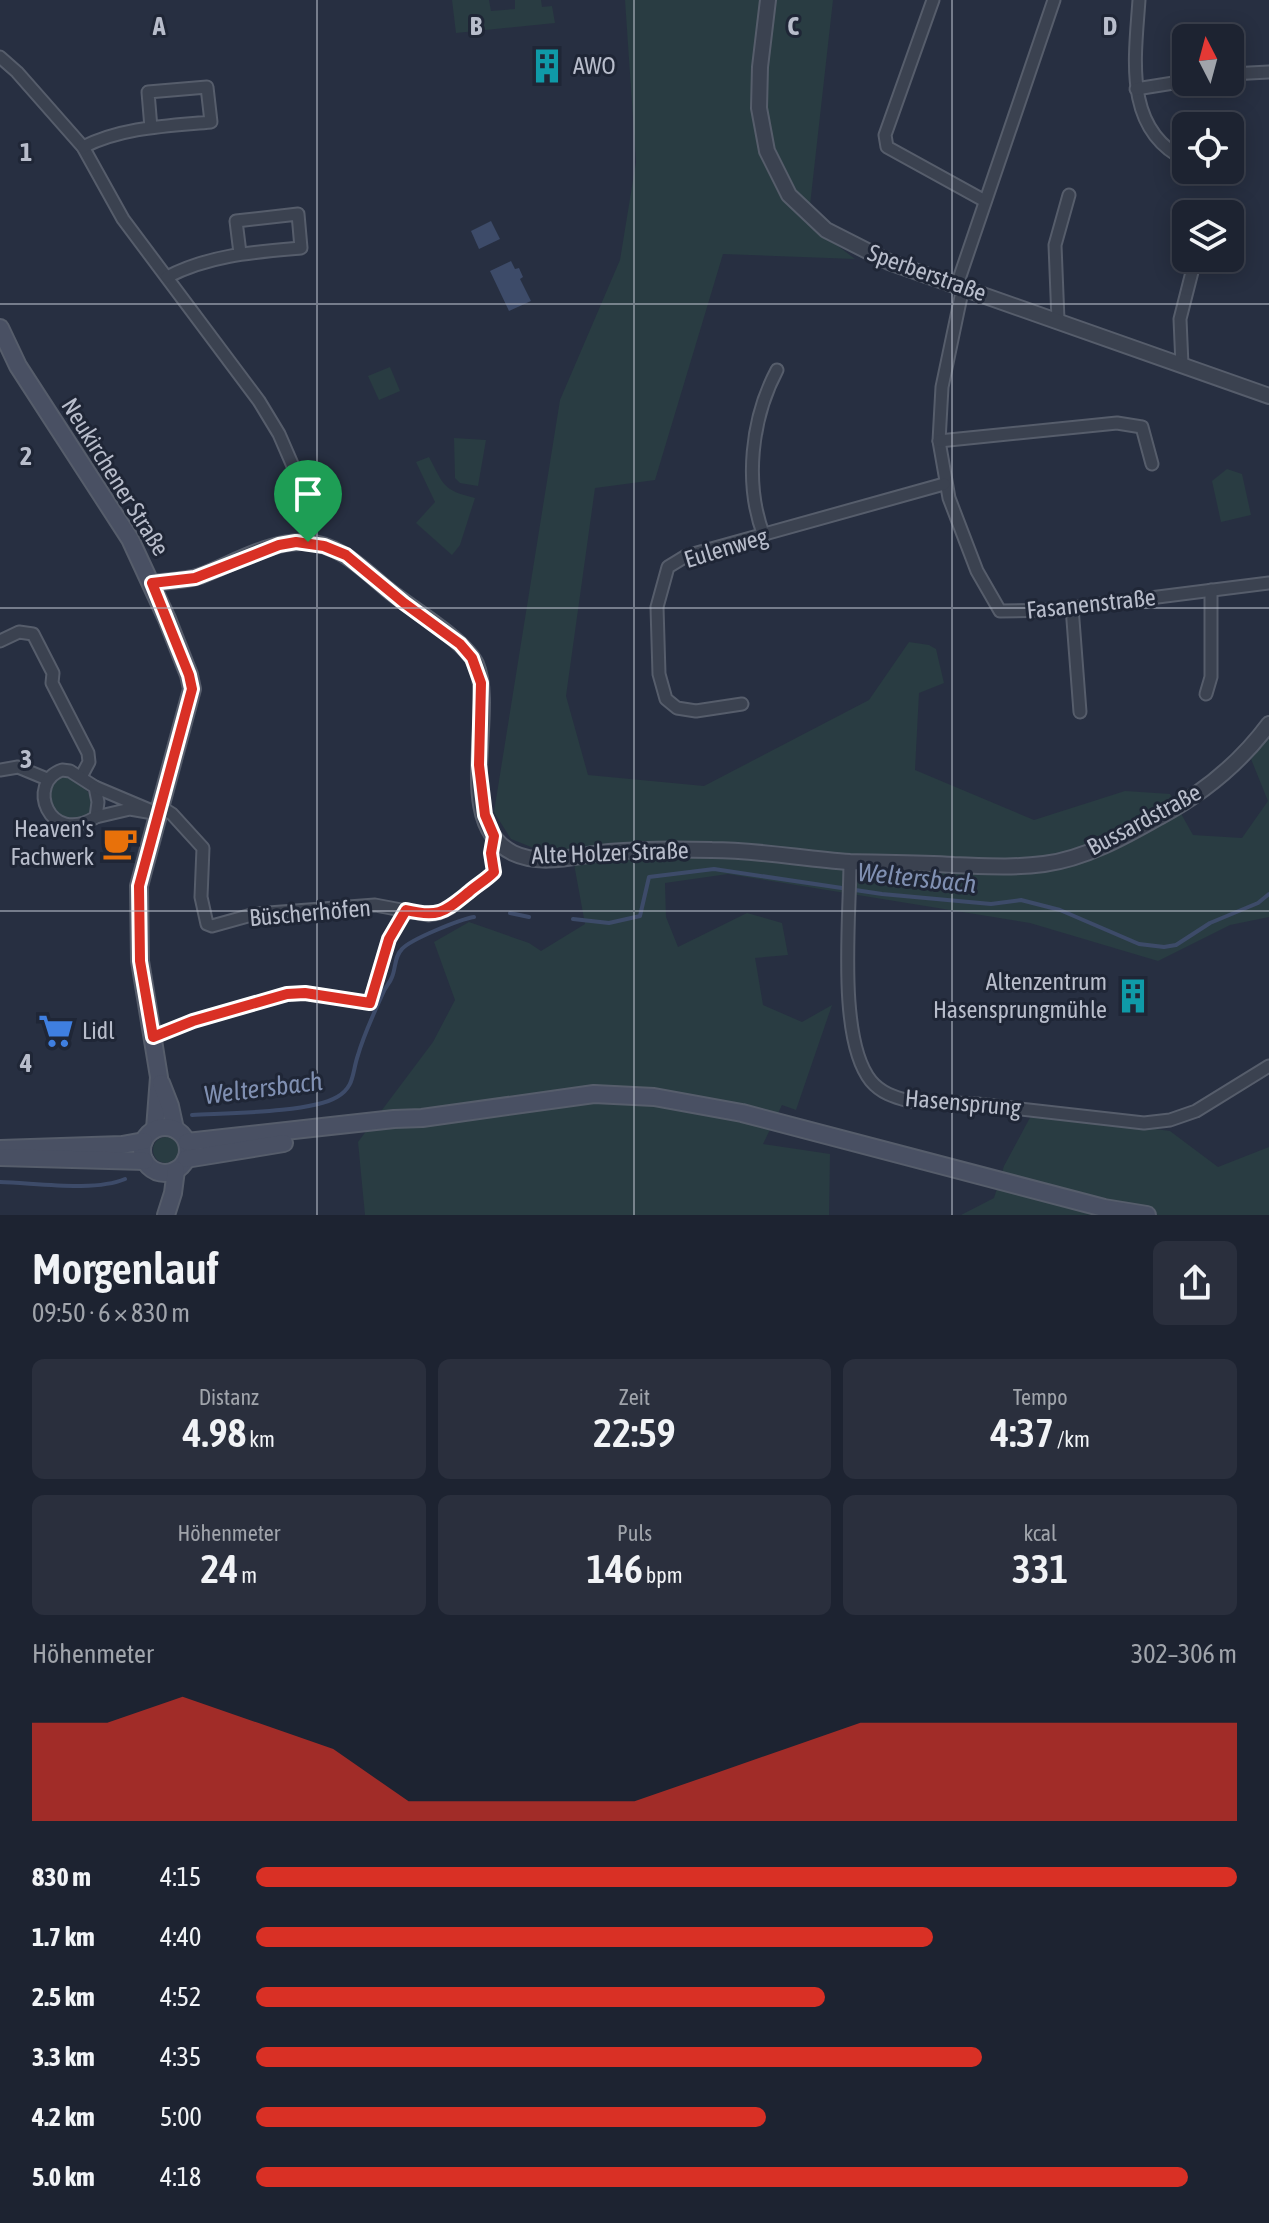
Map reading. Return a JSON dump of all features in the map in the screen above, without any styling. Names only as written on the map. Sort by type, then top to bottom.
[{"type":"main road","name":"Neukirchener Straße","points":[[0,328],[18,366],[130,539],[152,583],[189,675],[192,689],[142,869],[137,911],[140,961],[159,1077],[175,1129]]},
{"type":"main road","name":"Neukirchener Straße","points":[[159,1077],[150,1135],[142,1147],[151,1166],[165,1215]]},
{"type":"main road","points":[[0,1157],[151,1166],[183,1157],[396,1125],[422,1118],[594,1094],[654,1097],[742,1113],[1104,1208],[1147,1215]]},
{"type":"main road","points":[[0,1149],[122,1145],[162,1127],[175,1129],[183,1157],[165,1215]]},
{"type":"street","name":"Sperberstraße","points":[[768,0],[760,67],[759,108],[767,151],[789,195],[826,230],[869,254],[1269,396]]},
{"type":"street","points":[[933,0],[885,135],[887,147],[985,201]]},
{"type":"street","name":"Fasanenstraße","points":[[1054,0],[985,201],[960,286],[942,387],[939,441],[944,484],[977,571],[1000,611],[1072,607],[1269,583]]},
{"type":"street","points":[[1139,0],[1134,70],[1140,109],[1148,127],[1161,144],[1172,151]]},
{"type":"street","points":[[0,57],[83,147],[123,219],[259,401],[279,434],[299,480],[307,505],[308,542]]},
{"type":"street","points":[[1244,73],[1269,72]]},
{"type":"street","points":[[1136,89],[1172,83]]},
{"type":"street","points":[[83,147],[102,137],[211,122],[207,87],[148,92],[151,128]]},
{"type":"street","points":[[1058,320],[1055,245],[1069,195]]},
{"type":"street","points":[[167,277],[213,259],[240,253],[301,248],[298,214],[236,221],[240,253]]},
{"type":"street","points":[[1182,365],[1180,319],[1192,272]]},
{"type":"street","points":[[764,536],[755,513],[752,477],[756,436],[766,391],[777,370]]},
{"type":"street","points":[[939,441],[1117,423],[1142,427],[1152,464]]},
{"type":"street","name":"Eulenweg","points":[[742,704],[696,711],[677,708],[666,699],[659,674],[657,607],[668,567],[686,556],[944,484]]},
{"type":"street","points":[[152,583],[195,578],[279,545],[308,542],[346,555],[460,644],[472,658],[481,683],[481,795],[488,826],[494,836]]},
{"type":"street","points":[[1206,694],[1211,677],[1211,590]]},
{"type":"street","points":[[1072,607],[1080,712]]},
{"type":"street","points":[[0,641],[19,632],[33,634],[53,673],[52,683],[88,753],[89,762],[81,777]]},
{"type":"street","name":"Bussardstraße","points":[[850,862],[997,866],[1046,864],[1084,853],[1172,810],[1224,774],[1269,724]]},
{"type":"street","points":[[0,770],[18,767],[47,779]]},
{"type":"street","points":[[62,770],[70,771],[95,787],[160,811],[112,811],[74,827],[57,822],[44,797],[47,779],[62,770]]},
{"type":"street","points":[[95,787],[98,802],[96,817]]},
{"type":"street","name":"Büscherhöfen","points":[[160,811],[172,814],[203,848],[201,897],[207,924],[212,926],[255,914],[375,905],[428,915],[439,913],[450,908],[494,872],[491,853],[494,836]]},
{"type":"street","name":"Alte Holzer Straße","points":[[494,836],[503,847],[515,854],[546,860],[611,852],[715,850],[850,862]]},
{"type":"street","name":"Hasensprung","points":[[850,862],[852,1036],[863,1069],[873,1084],[891,1097],[909,1101],[1036,1109],[1144,1123],[1170,1120],[1196,1111],[1269,1066]]},
{"type":"street","name":"Büscherhöfen","points":[[153,1037],[193,1021],[287,994],[305,993],[370,1003],[389,939],[406,910]]},
{"type":"shaded area","points":[[452,0],[489,0],[491,11],[515,9],[515,0],[541,0],[542,7],[552,6],[555,23],[456,33]]},
{"type":"shaded area","points":[[625,0],[833,0],[808,223],[855,259],[723,254],[655,480],[595,488],[566,696],[588,775],[704,786],[869,700],[909,642],[929,645],[936,649],[944,683],[919,693],[915,770],[1034,820],[1125,791],[1170,794],[1193,835],[1242,838],[1268,801],[1251,759],[1269,736],[1269,917],[1230,925],[1158,961],[1030,923],[728,874],[665,883],[666,917],[678,947],[747,913],[782,923],[788,955],[755,958],[763,1005],[802,1022],[832,1005],[796,1110],[782,1105],[763,1144],[830,1154],[829,1215],[365,1215],[358,1142],[433,1042],[455,1000],[434,942],[469,922],[529,943],[541,951],[585,924],[574,864],[511,839],[494,812],[560,400],[620,260],[636,162]]},
{"type":"shaded area","points":[[390,367],[400,391],[379,400],[368,376]]},
{"type":"shaded area","points":[[454,438],[486,440],[478,486],[460,483],[455,478]]},
{"type":"shaded area","points":[[429,457],[445,485],[475,498],[460,545],[452,555],[416,523],[435,502],[416,462]]},
{"type":"shaded area","points":[[1227,469],[1242,474],[1251,515],[1221,522],[1212,481]]},
{"type":"shaded area","points":[[62,776],[79,784],[92,798],[92,808],[86,815],[67,818],[58,813],[51,802],[50,784]]},
{"type":"shaded area","points":[[1033,1112],[1170,1131],[1218,1167],[1269,1147],[1269,1215],[961,1215],[994,1198],[1004,1166]]},
{"type":"shaded area","points":[[166,1137],[175,1141],[179,1150],[175,1159],[166,1163],[157,1159],[153,1150],[157,1141]]},
{"type":"water","points":[[491,221],[500,239],[479,249],[471,231]]},
{"type":"water","points":[[511,261],[515,269],[519,268],[523,277],[520,279],[531,301],[509,311],[490,271]]},
{"type":"waterway","name":"Weltersbach","points":[[573,919],[609,923],[640,916],[649,877],[714,869],[882,894],[991,904],[1021,900],[1060,910],[1139,944],[1164,947],[1176,945],[1210,923],[1258,903],[1269,894]]},
{"type":"waterway","name":"Weltersbach","points":[[510,913],[529,917]]},
{"type":"waterway","name":"Weltersbach","points":[[192,1115],[288,1109],[324,1102],[343,1093],[350,1084],[363,1039],[391,979],[399,952],[425,935],[474,917]]},
{"type":"waterway","name":"Weltersbach","points":[[0,1182],[82,1186],[125,1179]]},
{"type":"place","name":"AWO","points":[[547,66]]},
{"type":"place","name":"Heaven's Fachwerk","points":[[120,843]]},
{"type":"place","name":"Altenzentrum Hasensprungmühle","points":[[1133,996]]},
{"type":"place","name":"Lidl","points":[[56,1031]]},
{"type":"route","points":[[308,542],[346,555],[460,644],[472,658],[481,683],[481,795],[488,826],[494,836],[491,853],[494,872],[450,908],[439,913],[428,915],[406,910],[389,939],[370,1003],[305,993],[287,994],[193,1021],[172,1032],[153,1037],[140,961],[139,886],[192,689],[152,583],[195,578],[279,545],[308,542]]}]
